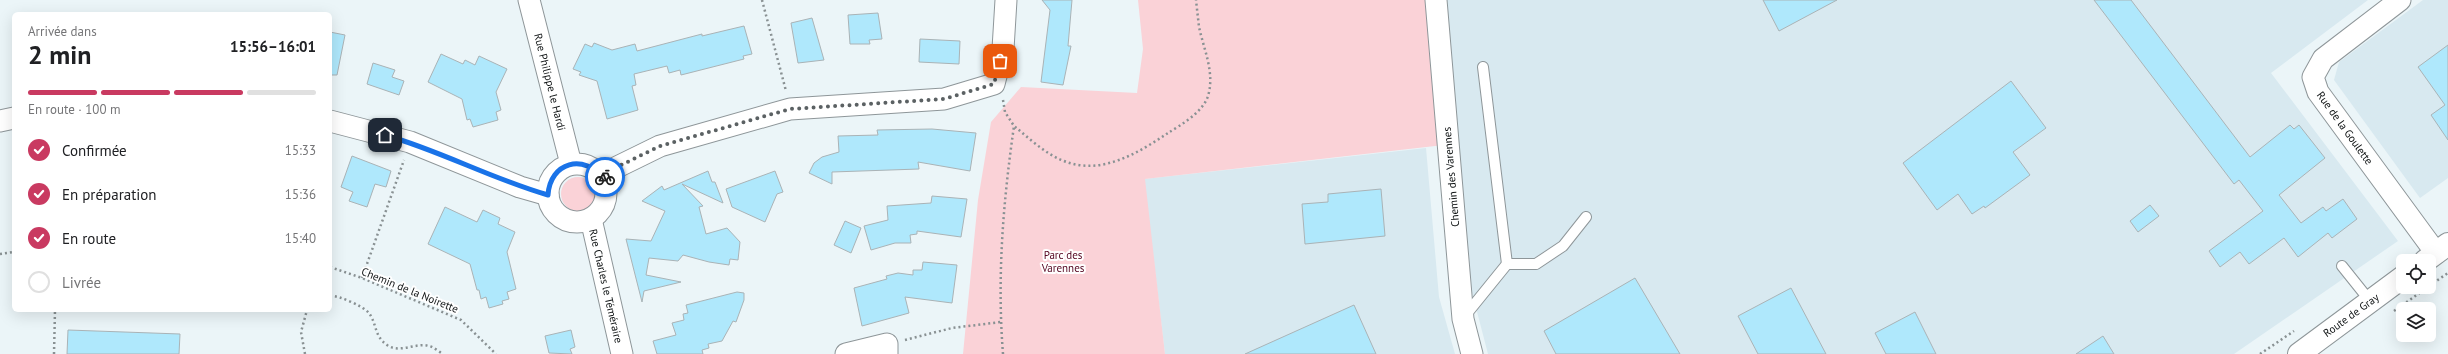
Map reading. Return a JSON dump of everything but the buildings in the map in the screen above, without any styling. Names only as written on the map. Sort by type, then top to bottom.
[{"type":"main road","name":"Route de Gray","points":[[2299,354],[2396,282]]},
{"type":"street","name":"Rue Philippe le Hardi","points":[[529,0],[571,164]]},
{"type":"street","points":[[604,179],[590,166],[571,164],[563,167],[552,178],[548,195],[550,204],[563,218],[581,222],[591,219],[598,214],[607,197],[604,179],[607,172],[660,146],[790,109],[944,99],[994,84],[1003,49],[1006,0]]},
{"type":"street","name":"Chemin des Varennes","points":[[1436,0],[1463,319],[1472,354]]},
{"type":"street","name":"Rue de la Goulette","points":[[2400,0],[2323,58],[2313,77],[2318,92],[2436,252]]},
{"type":"street","points":[[0,121],[12,118]]},
{"type":"street","points":[[332,122],[410,142],[520,187],[548,195]]},
{"type":"street","name":"Rue Charles le Téméraire","points":[[591,219],[622,354]]},
{"type":"street","points":[[846,354],[887,349]]},
{"type":"lane","points":[[1463,319],[1507,264],[1483,67]]},
{"type":"lane","points":[[1507,264],[1536,264],[1563,246],[1586,217]]},
{"type":"lane","points":[[2342,266],[2370,301]]},
{"type":"path","points":[[762,0],[790,109]]},
{"type":"path","points":[[994,84],[1002,96],[1005,112],[1014,126],[1051,155],[1078,165],[1097,165],[1116,162],[1133,155],[1172,131],[1193,115],[1208,96],[1210,66],[1199,27],[1196,0]]},
{"type":"path","points":[[1003,354],[1001,322],[1001,254],[1005,193],[1014,126]]},
{"type":"path","points":[[362,278],[410,142]]},
{"type":"path","points":[[0,254],[12,252]]},
{"type":"path","name":"Chemin de la Noirette","points":[[332,269],[362,278],[461,320],[496,354]]},
{"type":"path","points":[[2436,281],[2448,273]]},
{"type":"path","points":[[332,296],[352,302],[369,313],[377,335],[388,346],[402,349],[428,346],[442,354]]},
{"type":"path","points":[[54,354],[55,312]]},
{"type":"path","points":[[305,354],[301,332],[306,312]]},
{"type":"path","points":[[887,349],[952,328],[1001,322]]},
{"type":"shaded area","points":[[1441,0],[2368,0],[2271,73],[2398,241],[2234,354],[1488,354],[1469,281]]},
{"type":"shaded area","points":[[2423,0],[2448,0],[2448,178],[2420,198],[2334,80],[2339,62]]},
{"type":"shaded area","points":[[1426,148],[1439,297],[1455,354],[1165,354],[1144,179]]},
{"type":"green space","name":"Parc des Varennes","points":[[1138,0],[1430,0],[1444,145],[1145,179],[1165,354],[963,354],[978,200],[991,122],[1021,87],[1137,93],[1143,49]]},
{"type":"green space","points":[[578,177],[590,182],[595,194],[590,206],[578,211],[566,206],[561,194],[566,182]]},
{"type":"way so far","points":[[605,177],[607,172],[660,146],[790,109],[944,99],[994,84],[1000,61]]},
{"type":"route","points":[[385,135],[435,151],[520,187],[548,195],[548,186],[552,178],[563,167],[571,164],[590,166],[598,171],[604,179],[605,177]]}]
